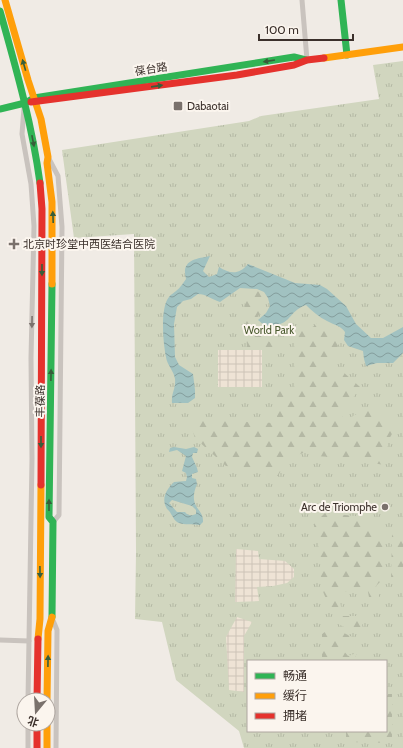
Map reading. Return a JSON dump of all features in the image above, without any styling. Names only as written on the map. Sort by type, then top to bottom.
[{"type":"main road","name":"丰葆路","points":[[5,0],[41,119],[48,157],[53,223],[49,480],[49,517],[53,522],[52,617],[48,631],[47,692]]},
{"type":"main road","points":[[341,0],[347,55]]},
{"type":"main road","name":"丰葆路","points":[[0,11],[25,102],[39,172],[43,227],[40,604],[37,692]]},
{"type":"main road","name":"葆台路","points":[[0,109],[34,100],[294,57],[307,60],[403,47]]},
{"type":"main road","points":[[37,732],[37,748]]},
{"type":"main road","points":[[47,732],[47,748]]},
{"type":"street","points":[[302,0],[307,60]]},
{"type":"street","points":[[25,102],[22,134],[31,184],[34,226],[31,358],[32,458],[28,692]]},
{"type":"street","points":[[52,617],[57,630],[56,748]]},
{"type":"street","points":[[0,640],[29,641]]},
{"type":"street","points":[[28,732],[28,748]]},
{"type":"green space","name":"World Park","points":[[403,61],[403,748],[244,748],[239,731],[176,680],[162,622],[135,619],[134,234],[74,238],[62,150],[249,121],[261,116],[379,99],[373,65]]},
{"type":"green space","points":[[258,291],[263,294],[266,301],[263,309],[255,320],[270,332],[267,340],[280,349],[277,355],[264,354],[262,348],[247,347],[244,294],[250,294]]},
{"type":"green space","points":[[317,318],[341,335],[339,344],[331,361],[329,371],[342,371],[360,387],[342,415],[346,424],[353,416],[372,406],[397,425],[388,441],[385,465],[316,456],[317,450],[294,457],[289,461],[278,476],[266,476],[258,469],[226,466],[195,438],[189,420],[277,423],[277,391],[294,392],[294,336],[299,329],[307,330],[316,325]]},
{"type":"green space","points":[[325,513],[365,517],[373,527],[385,533],[384,578],[376,586],[379,597],[371,607],[367,587],[338,593],[343,616],[356,616],[362,622],[363,634],[351,631],[337,623],[321,587],[320,552],[314,524]]},
{"type":"green space","points":[[403,529],[403,579],[396,583],[391,580],[392,534]]},
{"type":"green space","points":[[332,627],[352,637],[343,650],[348,656],[357,653],[354,660],[322,660],[322,634]]},
{"type":"green space","points":[[387,694],[392,694],[392,743],[346,742],[346,732],[387,732]]},
{"type":"shaded area","points":[[218,350],[262,350],[262,387],[218,387]]},
{"type":"shaded area","points":[[236,549],[258,551],[259,559],[285,561],[294,569],[294,577],[287,583],[257,587],[259,601],[235,602]]},
{"type":"shaded area","points":[[237,617],[252,622],[244,636],[244,692],[229,690],[226,637]]},
{"type":"water","points":[[210,256],[203,271],[209,277],[217,274],[219,267],[227,271],[238,272],[245,268],[248,264],[295,283],[320,285],[327,289],[346,306],[356,324],[371,338],[383,338],[403,327],[403,353],[393,363],[377,363],[366,366],[363,351],[348,346],[344,340],[345,332],[339,326],[321,318],[306,305],[295,312],[285,322],[273,325],[264,325],[258,320],[266,313],[270,306],[268,298],[264,292],[257,289],[240,288],[220,302],[198,294],[191,299],[183,301],[177,307],[174,324],[175,357],[179,365],[193,374],[195,398],[188,403],[172,403],[175,379],[165,351],[163,334],[164,309],[169,297],[186,279],[185,273],[187,264],[194,260]]},
{"type":"water","points":[[174,447],[186,449],[194,447],[198,449],[197,453],[193,453],[192,457],[198,472],[192,474],[192,478],[196,479],[197,484],[194,492],[195,503],[203,517],[203,522],[200,525],[181,524],[177,522],[166,507],[164,500],[170,487],[174,482],[186,481],[187,477],[186,473],[182,471],[186,456],[177,450],[169,452],[170,448]],"holes":[[[172,500],[192,506],[196,510],[196,514],[190,515],[185,512],[177,512],[169,503]]]},
{"type":"traffic: fast","points":[[341,0],[347,55]]},
{"type":"traffic: fast","points":[[0,11],[18,75],[37,161],[40,183]]},
{"type":"traffic: fast","points":[[0,109],[25,103],[34,98],[294,57],[306,60]]},
{"type":"traffic: fast","points":[[52,284],[49,517],[53,522],[52,617]]},
{"type":"traffic: slow","points":[[5,0],[41,119],[48,157],[47,163],[52,202],[52,284]]},
{"type":"traffic: slow","points":[[324,58],[403,47]]},
{"type":"traffic: slow","points":[[38,639],[40,619],[41,485]]},
{"type":"traffic: slow","points":[[47,692],[48,631],[52,617]]},
{"type":"traffic: slow","points":[[47,732],[47,748]]},
{"type":"traffic: jam","points":[[31,102],[237,75],[294,65],[307,60],[324,58]]},
{"type":"traffic: jam","points":[[40,183],[42,209],[41,485]]},
{"type":"traffic: jam","points":[[37,692],[38,639]]},
{"type":"traffic: jam","points":[[37,732],[37,748]]},
{"type":"place","name":"Dabaotai","points":[[178,106]]},
{"type":"place","name":"北京时珍堂中西医结合医院","points":[[14,244]]},
{"type":"place","name":"Arc de Triomphe","points":[[385,507]]}]
